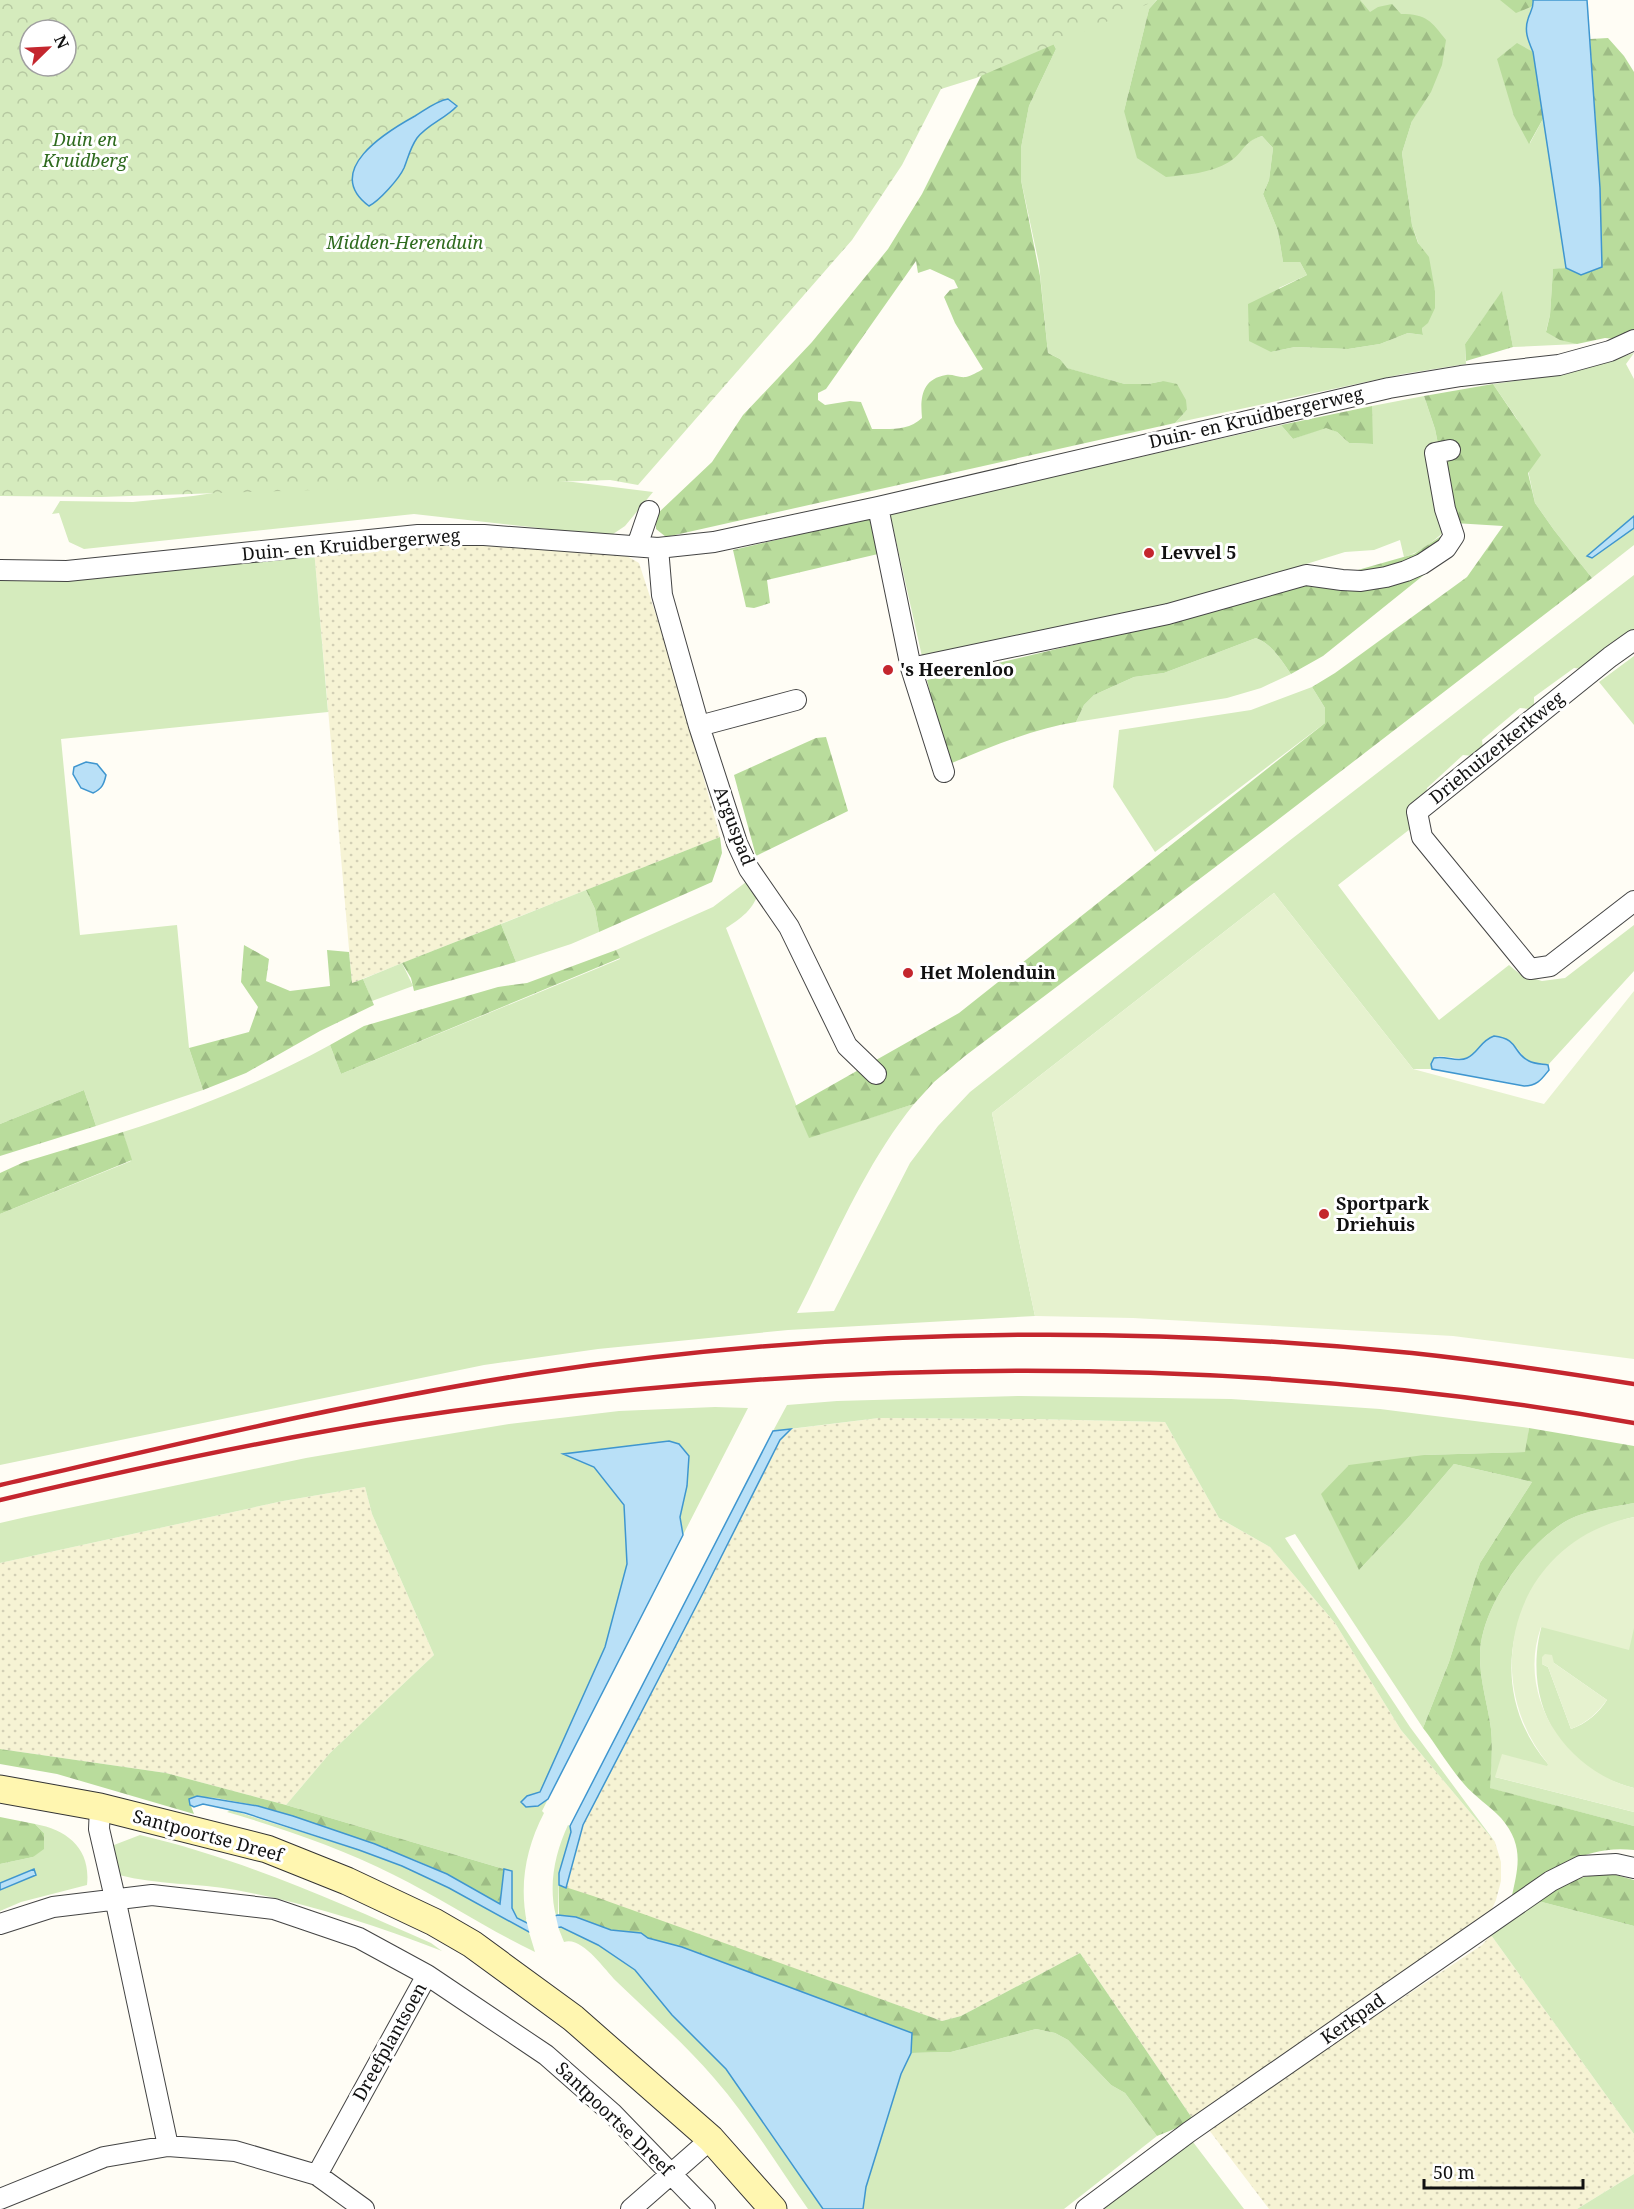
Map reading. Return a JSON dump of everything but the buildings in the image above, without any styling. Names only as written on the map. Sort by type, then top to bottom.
[{"type":"street","name":"Duin- en Kruidbergerweg","points":[[0,570],[67,571],[418,535],[484,535],[658,548],[714,542],[878,507],[1389,388],[1461,376],[1559,365],[1610,351],[1634,340]]},
{"type":"street","points":[[911,668],[1168,614],[1306,575],[1360,580],[1386,577],[1406,571],[1422,564],[1446,548],[1454,536],[1444,509],[1435,453],[1450,450]]},
{"type":"street","points":[[878,507],[911,668],[944,772]]},
{"type":"street","points":[[637,546],[649,511]]},
{"type":"street","name":"Arguspad","points":[[658,548],[662,595],[699,726],[736,843],[749,869],[789,927],[847,1046],[876,1074]]},
{"type":"street","name":"Driehuizerkerkweg","points":[[1634,640],[1600,664],[1417,812],[1422,837],[1530,969],[1550,966],[1634,901]]},
{"type":"street","points":[[699,726],[796,700]]},
{"type":"street","name":"Santpoortse Dreef","points":[[0,1790],[100,1807],[267,1849],[356,1885],[434,1922],[472,1944],[521,1966],[558,1987],[610,2027],[666,2078],[711,2139],[773,2209]]},
{"type":"street","points":[[100,1807],[99,1829],[116,1898],[168,2146]]},
{"type":"street","name":"Kerkpad","points":[[1086,2209],[1189,2132],[1551,1881],[1581,1866],[1616,1864],[1634,1868]]},
{"type":"street","name":"Dreefplantsoen","points":[[0,1924],[52,1906],[152,1895],[274,1909],[359,1938],[427,1975],[317,2175]]},
{"type":"street","name":"Santpoortse Dreef","points":[[427,1975],[546,2055],[612,2113],[705,2209]]},
{"type":"street","points":[[631,2209],[711,2139]]},
{"type":"street","points":[[0,2199],[104,2157],[168,2146],[235,2151],[317,2175],[364,2209]]},
{"type":"shaded area","points":[[368,543],[523,545],[627,556],[639,563],[672,664],[720,837],[352,983],[314,549]]},
{"type":"shaded area","points":[[879,1418],[1165,1422],[1219,1518],[1270,1547],[1335,1623],[1401,1730],[1495,1842],[1501,1862],[1501,1881],[1488,1918],[1194,2121],[1080,1953],[961,2016],[942,2021],[566,1888],[583,1825],[780,1440],[791,1429]]},
{"type":"shaded area","points":[[365,1487],[372,1514],[434,1655],[330,1753],[286,1805],[166,1773],[0,1749],[0,1563],[283,1501]]},
{"type":"shaded area","points":[[1491,1935],[1634,2134],[1634,2174],[1577,2209],[1269,2209],[1209,2130],[1248,2101],[1482,1945]]},
{"type":"green space","name":"Midden-Herenduin","points":[[0,0],[1157,0],[976,78],[941,89],[902,165],[852,240],[638,485],[610,480],[101,497],[0,496]]},
{"type":"green space","points":[[1157,0],[1149,9],[1124,111],[1230,161],[1250,140],[1262,136],[1273,148],[1269,180],[1263,194],[1278,231],[1283,262],[1300,262],[1307,275],[1279,288],[1271,352],[1295,347],[1348,349],[1380,344],[1408,333],[1423,335],[1422,328],[1435,291],[1412,225],[1402,153],[1412,121],[1370,13],[1351,0],[1513,0],[1532,7],[1530,143],[1544,117],[1566,268],[1553,270],[1550,315],[1546,331],[1577,344],[1513,347],[1502,292],[1465,344],[1466,364],[1403,374],[1175,423],[1187,410],[1163,381],[1148,384],[1125,384],[1066,368],[1060,359],[1048,353],[1039,264],[1021,180],[1021,148],[1029,106],[1056,49],[1042,21]]},
{"type":"green space","points":[[1157,0],[1360,0],[1370,12],[1378,7],[1392,4],[1401,14],[1423,17],[1441,33],[1446,40],[1442,65],[1431,92],[1412,121],[1402,153],[1412,225],[1418,243],[1429,257],[1435,291],[1435,308],[1428,323],[1422,328],[1423,335],[1408,333],[1380,344],[1348,349],[1295,347],[1271,352],[1249,341],[1248,304],[1307,275],[1300,262],[1283,262],[1278,231],[1263,194],[1269,180],[1273,148],[1262,136],[1247,144],[1234,159],[1222,166],[1198,173],[1166,177],[1137,158],[1124,111],[1149,9]]},
{"type":"green space","points":[[1500,0],[1533,0],[1533,6],[1516,13]]},
{"type":"green space","points":[[1042,21],[1056,49],[1029,106],[1021,148],[1021,180],[1040,276],[1048,353],[1060,359],[1067,368],[1125,384],[1148,384],[1163,381],[1177,384],[1186,400],[1187,410],[1175,423],[666,537],[656,529],[656,515],[712,462],[743,415],[812,342],[888,249],[922,194],[999,40]],"holes":[[[916,261],[918,273],[930,269],[954,280],[958,288],[950,290],[944,297],[955,323],[983,369],[966,377],[946,375],[932,380],[924,390],[922,418],[917,422],[898,428],[872,429],[861,402],[850,401],[825,405],[818,400],[818,393],[826,389]]]},
{"type":"green space","points":[[1608,38],[1634,72],[1634,329],[1615,339],[1605,338],[1577,344],[1560,340],[1546,332],[1550,315],[1553,269],[1566,268],[1581,275],[1600,188],[1590,39]]},
{"type":"green space","points":[[1517,43],[1533,52],[1544,117],[1529,144],[1514,116],[1497,59]]},
{"type":"green space","points":[[1502,291],[1513,347],[1466,361],[1465,344]]},
{"type":"green space","points":[[1634,353],[1626,364],[1634,379],[1634,545],[1592,578],[1535,503],[1517,419],[1493,384],[1566,374]]},
{"type":"green space","points":[[1493,384],[1541,455],[1528,473],[1535,503],[1592,578],[1275,822],[965,1056],[934,1082],[914,1104],[809,1138],[795,1106],[959,1013],[1325,723],[1325,708],[1312,687],[1335,673],[1467,577],[1503,526],[1454,523],[1435,429],[1424,396]]},
{"type":"green space","points":[[1424,396],[1435,429],[1454,523],[1418,551],[1404,557],[1400,540],[1374,550],[1345,552],[1187,601],[923,661],[890,514],[1281,425],[1293,439],[1326,427],[1337,432],[1349,443],[1372,444],[1372,406]]},
{"type":"green space","points":[[1372,406],[1373,444],[1349,443],[1337,432],[1326,428],[1293,439],[1281,425]]},
{"type":"green space","points":[[480,476],[573,482],[653,492],[625,526],[610,536],[414,514],[84,549],[69,542],[59,513],[52,514],[60,501],[133,502],[193,496],[317,478]]},
{"type":"green space","points":[[870,518],[878,554],[767,580],[770,603],[754,608],[746,607],[733,550]]},
{"type":"green space","points":[[1456,526],[1440,562],[1323,656],[1291,674],[1272,649],[1256,638],[1164,673],[1134,677],[1094,695],[1084,705],[1076,722],[1027,734],[947,765],[927,680],[1203,614],[1414,554]]},
{"type":"green space","points":[[314,549],[328,712],[61,739],[80,935],[177,925],[189,1048],[203,1090],[96,1126],[84,1090],[0,1124],[0,579]]},
{"type":"green space","points":[[1634,575],[1634,631],[1582,669],[1574,668],[1534,697],[1534,707],[1520,708],[1482,740],[1483,749],[1473,756],[1463,755],[1427,788],[1414,826],[1338,885],[1439,1020],[1509,965],[1521,975],[1542,981],[1565,978],[1634,925],[1634,971],[1548,1065],[1526,1060],[1517,1048],[1487,1039],[1471,1056],[1465,1059],[1438,1056],[1431,1064],[1432,1069],[1413,1069],[1274,893],[992,1113],[1035,1316],[788,1330],[598,1349],[484,1365],[0,1465],[0,1214],[131,1161],[123,1132],[228,1094],[330,1045],[341,1074],[620,959],[616,950],[713,907],[754,876],[758,891],[754,903],[726,928],[809,1137],[914,1104],[864,1179],[797,1313],[834,1311],[910,1163],[938,1126],[970,1092],[1289,841]]},
{"type":"green space","points":[[1256,638],[1272,649],[1291,674],[1261,688],[1227,698],[1076,722],[1084,705],[1094,695],[1134,677],[1164,673]]},
{"type":"green space","points":[[1634,656],[1634,725],[1599,682]]},
{"type":"green space","points":[[1312,687],[1325,708],[1325,723],[1155,852],[1113,787],[1119,730],[1251,710]]},
{"type":"green space","points":[[826,737],[848,811],[756,856],[734,775],[816,738]]},
{"type":"green space","points":[[720,837],[722,853],[712,882],[599,932],[595,909],[586,890]]},
{"type":"green space","points":[[586,890],[595,909],[599,932],[516,962],[501,924]]},
{"type":"green space","name":"Sportpark Driehuis","points":[[1274,893],[1413,1069],[1544,1104],[1634,991],[1634,1359],[1453,1336],[1133,1318],[1035,1316],[992,1113]]},
{"type":"green space","points":[[501,924],[516,962],[414,991],[411,978],[402,963]]},
{"type":"green space","points":[[244,945],[269,959],[266,981],[290,991],[330,986],[327,950],[349,952],[352,983],[363,979],[374,1005],[320,1031],[246,1073],[203,1090],[189,1048],[249,1032],[258,1007],[241,982]]},
{"type":"green space","points":[[616,950],[620,958],[341,1074],[330,1045],[364,1026],[498,987],[527,983]]},
{"type":"green space","points":[[402,963],[413,986],[372,1001],[363,979]]},
{"type":"green space","points":[[84,1090],[96,1126],[0,1156],[0,1124]]},
{"type":"green space","points":[[123,1132],[132,1160],[0,1214],[0,1173],[24,1162]]},
{"type":"green space","points":[[1020,1396],[1231,1399],[1380,1409],[1529,1428],[1526,1452],[1424,1455],[1359,1570],[1454,1464],[1532,1482],[1480,1563],[1449,1662],[1423,1728],[1295,1534],[1285,1538],[1410,1727],[1495,1842],[1401,1730],[1335,1623],[1270,1547],[1219,1518],[1165,1422],[879,1418],[773,1431],[787,1405],[837,1401]]},
{"type":"green space","points":[[748,1408],[683,1535],[680,1517],[687,1486],[689,1456],[564,1454],[594,1467],[624,1506],[627,1564],[605,1647],[540,1792],[527,1796],[538,1806],[548,1799],[542,1811],[544,1813],[533,1839],[526,1867],[524,1894],[527,1923],[517,1918],[512,1908],[511,1871],[286,1805],[330,1753],[434,1655],[372,1514],[365,1487],[283,1501],[0,1563],[0,1523],[26,1517],[306,1458],[509,1424],[619,1411]]},
{"type":"green space","points":[[1529,1428],[1634,1446],[1634,1503],[1583,1514],[1568,1520],[1552,1531],[1522,1561],[1508,1579],[1497,1599],[1482,1638],[1480,1657],[1492,1736],[1490,1788],[1634,1826],[1634,1850],[1598,1851],[1583,1856],[1554,1871],[1511,1900],[1518,1858],[1514,1838],[1509,1828],[1459,1777],[1423,1728],[1449,1662],[1480,1563],[1532,1482],[1454,1464],[1359,1570],[1321,1494],[1349,1465],[1424,1455],[1525,1452]]},
{"type":"green space","points":[[1634,1503],[1634,1517],[1595,1531],[1563,1554],[1538,1583],[1520,1616],[1512,1653],[1513,1691],[1525,1729],[1548,1766],[1495,1777],[1634,1812],[1634,1826],[1489,1788],[1492,1737],[1480,1657],[1482,1638],[1497,1599],[1508,1579],[1537,1544],[1552,1531],[1575,1517],[1600,1509]]},
{"type":"green space","points":[[1634,1517],[1634,1628],[1629,1650],[1541,1627],[1535,1653],[1535,1679],[1542,1704],[1553,1727],[1568,1748],[1587,1766],[1609,1779],[1634,1788],[1634,1812],[1495,1777],[1502,1754],[1547,1766],[1548,1764],[1526,1728],[1514,1690],[1512,1652],[1520,1615],[1536,1581],[1561,1552],[1594,1530]]},
{"type":"green space","points":[[1634,1541],[1634,1788],[1606,1778],[1582,1763],[1563,1745],[1549,1722],[1540,1698],[1537,1671],[1538,1643],[1545,1615]],"holes":[[[1542,1657],[1607,1700],[1592,1718],[1571,1729],[1548,1667],[1542,1664]]]},
{"type":"green space","points":[[1545,1654],[1552,1655],[1554,1663],[1607,1700],[1591,1717],[1571,1729],[1548,1667],[1542,1664],[1542,1657]]},
{"type":"green space","points":[[0,1749],[166,1773],[286,1805],[504,1869],[500,1904],[447,1874],[415,1860],[293,1816],[258,1806],[203,1797],[189,1801],[194,1814],[57,1774],[0,1764]]},
{"type":"green space","points":[[231,1810],[359,1850],[402,1866],[449,1888],[529,1932],[535,1952],[374,1865],[312,1840],[227,1812]]},
{"type":"green space","points":[[0,1817],[35,1824],[44,1833],[44,1849],[33,1857],[0,1864]]},
{"type":"green space","points":[[35,1824],[58,1831],[75,1843],[85,1861],[87,1885],[21,1902],[0,1911],[0,1890],[33,1869],[0,1883],[0,1864],[33,1857],[44,1833]]},
{"type":"green space","points":[[568,1825],[571,1832],[559,1873],[558,1915],[556,1916],[553,1893],[554,1869]]},
{"type":"green space","points":[[140,1835],[215,1856],[288,1882],[431,1943],[442,1951],[392,1932],[289,1901],[236,1890],[148,1881],[119,1875],[114,1845]]},
{"type":"green space","points":[[1612,1874],[1634,1880],[1634,1926],[1538,1901],[1556,1889],[1580,1878]]},
{"type":"green space","points":[[559,1885],[942,2021],[961,2016],[1080,1953],[1194,2121],[1157,2136],[1125,2093],[1111,2085],[1068,2040],[1055,2033],[1036,2029],[951,2052],[911,2053],[912,2033],[682,1947],[647,1938],[641,1933],[611,1930],[576,1917],[559,1915]]},
{"type":"green space","points":[[1538,1901],[1634,1926],[1634,2134],[1491,1935]]},
{"type":"green space","points":[[558,1927],[598,1945],[635,1970],[672,2015],[726,2069],[823,2209],[808,2209],[751,2125],[703,2065],[592,1955],[578,1944],[571,1941],[564,1942]]},
{"type":"green space","points":[[1036,2029],[1055,2033],[1068,2040],[1111,2085],[1125,2093],[1157,2136],[1064,2209],[863,2209],[866,2187],[901,2074],[911,2053],[951,2052]]},
{"type":"green space","points":[[1193,2142],[1244,2209],[1101,2209]]},
{"type":"green space","points":[[1634,2174],[1634,2209],[1577,2209]]},
{"type":"water","points":[[1533,0],[1587,0],[1600,188],[1602,267],[1581,275],[1566,268],[1533,52],[1527,32]]},
{"type":"water","points":[[448,99],[457,106],[417,138],[398,178],[383,195],[369,206],[356,193],[352,179],[355,166],[375,142],[431,106]]},
{"type":"water","points":[[1634,516],[1634,528],[1592,558],[1587,556]]},
{"type":"water","points":[[86,762],[97,764],[106,775],[102,786],[93,793],[81,788],[73,774],[74,767]]},
{"type":"water","points":[[1494,1036],[1508,1040],[1524,1058],[1533,1063],[1548,1065],[1549,1070],[1544,1077],[1532,1085],[1524,1086],[1432,1069],[1431,1064],[1434,1058],[1459,1060],[1467,1058]]},
{"type":"water","points":[[791,1429],[780,1440],[583,1825],[566,1888],[559,1885],[559,1873],[571,1832],[570,1826],[773,1431]]},
{"type":"water","points":[[669,1441],[679,1444],[689,1456],[687,1486],[680,1517],[683,1535],[548,1799],[538,1806],[526,1807],[521,1802],[527,1796],[540,1792],[605,1647],[627,1564],[624,1505],[594,1467],[563,1454]]},
{"type":"water","points":[[197,1796],[258,1806],[375,1844],[447,1874],[500,1904],[504,1869],[512,1871],[512,1908],[517,1918],[527,1923],[558,1915],[576,1917],[611,1930],[641,1933],[648,1938],[682,1947],[912,2033],[911,2053],[901,2074],[866,2187],[863,2209],[823,2209],[726,2069],[672,2015],[635,1970],[598,1945],[561,1927],[529,1932],[449,1888],[402,1866],[245,1813],[203,1804],[194,1807],[190,1805],[189,1799]]},
{"type":"water","points":[[34,1869],[36,1875],[0,1890],[0,1883]]},
{"type":"pier","points":[[555,1913],[559,1930],[530,1935],[526,1919]]},
{"type":"railway","points":[[0,1485],[267,1424],[468,1384],[645,1358],[754,1347],[863,1340],[1083,1335],[1303,1344],[1440,1356],[1634,1384]]},
{"type":"railway","points":[[0,1500],[198,1456],[398,1419],[551,1399],[705,1384],[861,1374],[1016,1371],[1172,1374],[1327,1383],[1481,1399],[1634,1423]]},
{"type":"place","name":"Levvel 5","points":[[1149,553]]},
{"type":"place","name":"'s Heerenloo","points":[[888,670]]},
{"type":"place","name":"Het Molenduin","points":[[908,973]]},
{"type":"place","name":"Sportpark Driehuis","points":[[1324,1214]]},
{"type":"park label","name":"Duin en Kruidberg","points":[[85,150]]}]
